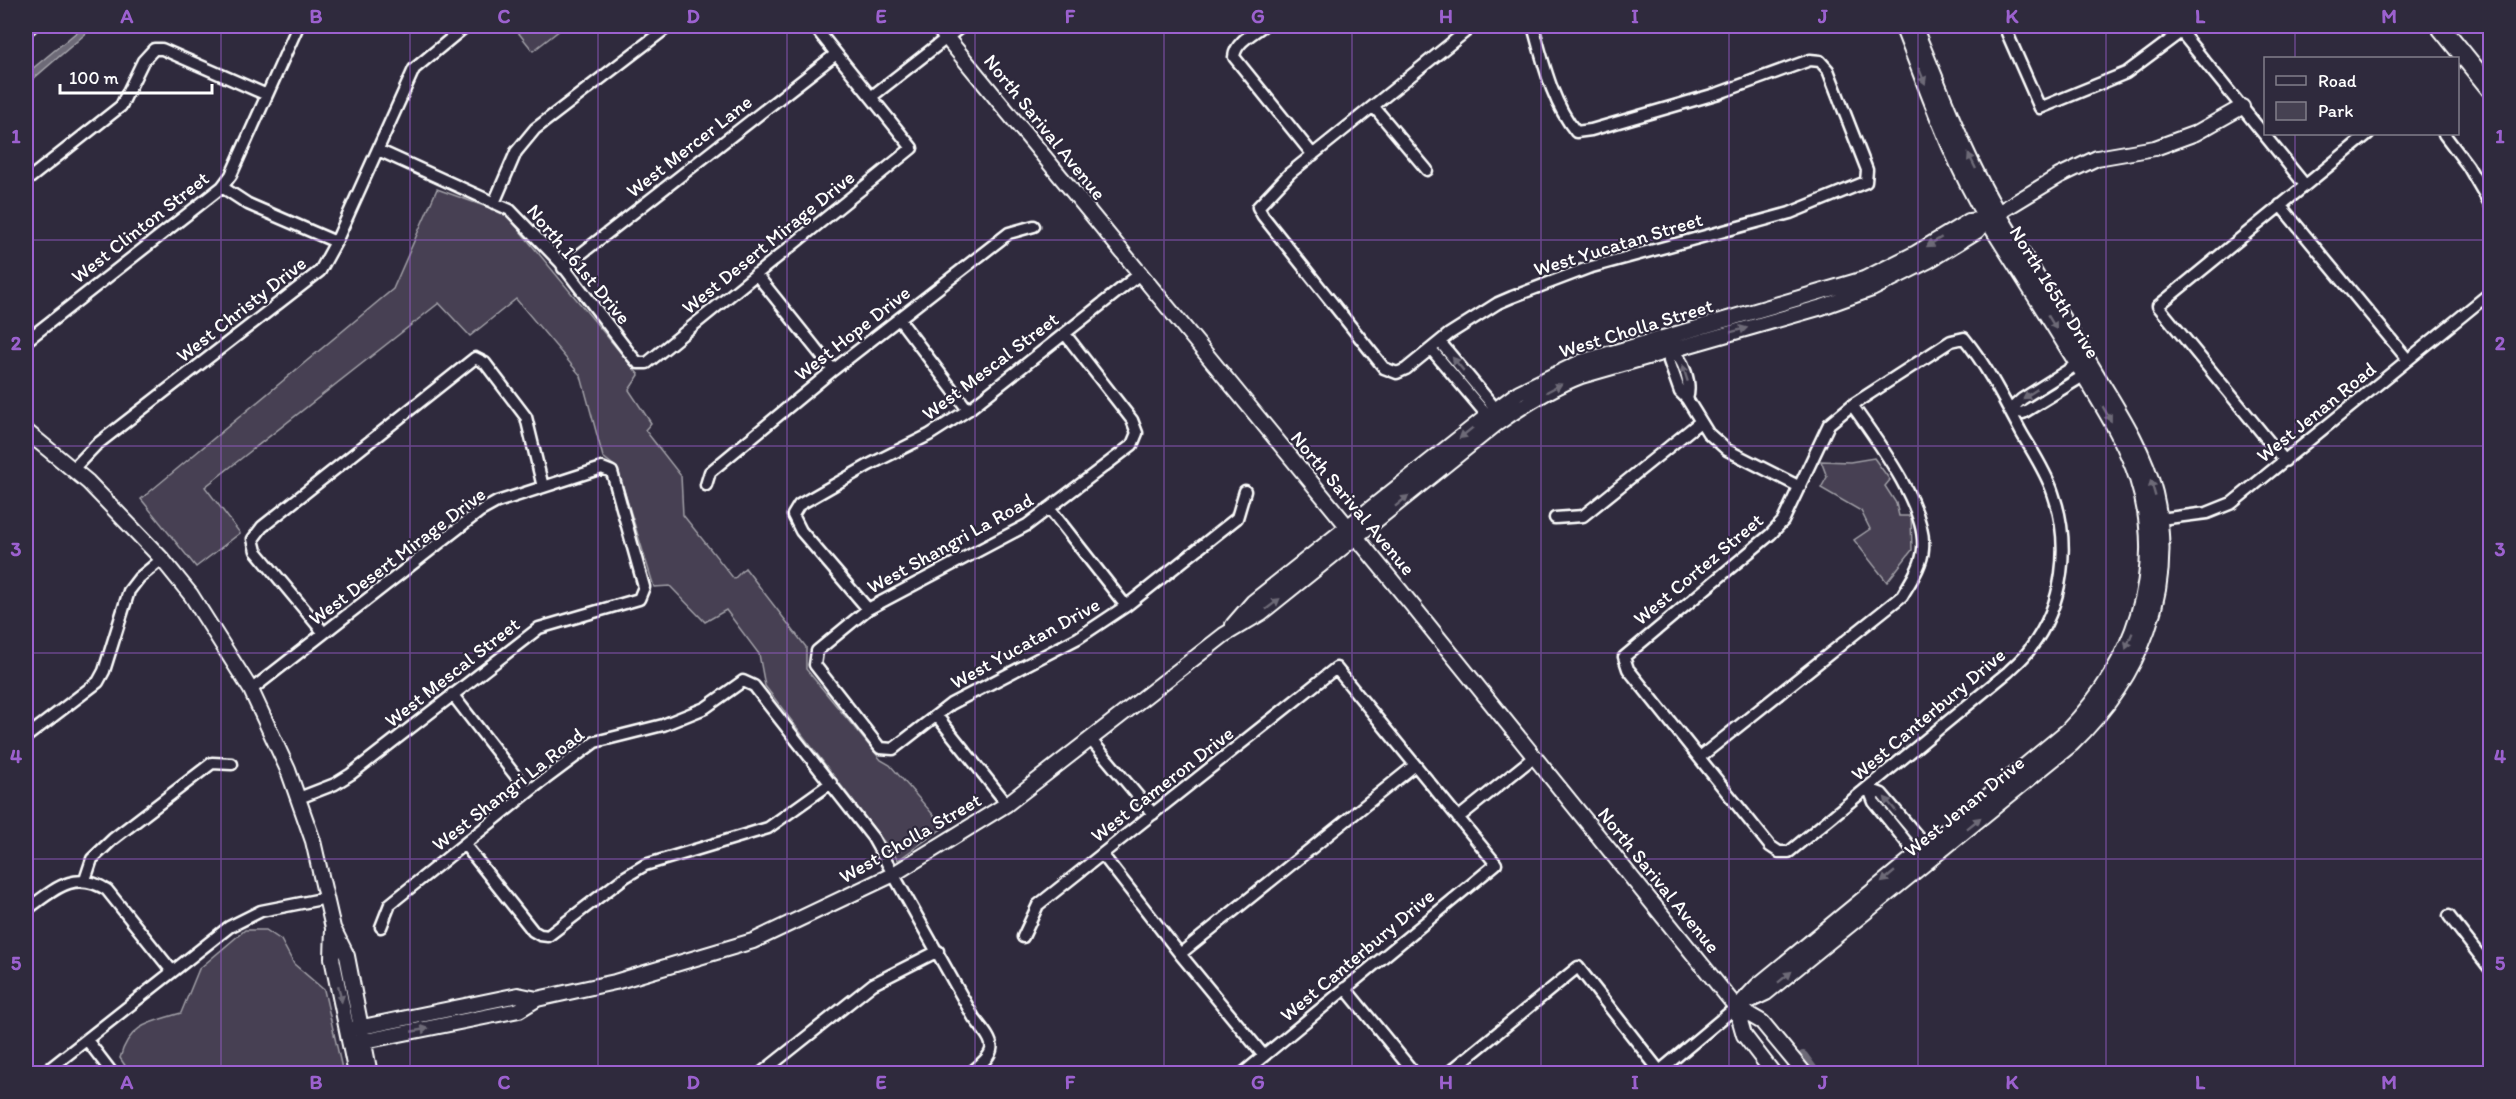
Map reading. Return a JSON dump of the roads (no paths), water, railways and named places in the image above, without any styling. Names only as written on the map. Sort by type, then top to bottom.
[{"type":"highway","points":[[2440,26],[2490,88]]},
{"type":"street","points":[[26,29],[30,26]]},
{"type":"street","name":"West Clinton Street","points":[[26,341],[222,187],[231,175],[298,26]]},
{"type":"street","name":"West Christy Drive","points":[[73,469],[96,445],[320,271],[336,242],[414,69],[466,26]]},
{"type":"street","points":[[494,203],[516,152],[535,129],[669,26]]},
{"type":"street","points":[[813,26],[871,97],[962,26]]},
{"type":"street","name":"North Sarival Avenue","points":[[937,26],[1141,273],[1736,1007],[1762,1022],[1805,1074]]},
{"type":"street","points":[[1263,26],[1234,50],[1234,57],[1237,64],[1312,156],[1470,28],[1479,26]]},
{"type":"street","name":"West Yucatan Street","points":[[1312,156],[1290,174],[1258,207],[1384,368],[1397,373],[1406,369],[1436,345],[1498,303],[1588,268],[1790,213],[1866,182],[1868,170],[1828,70],[1820,61],[1810,60],[1719,93],[1576,132],[1560,107],[1533,26]]},
{"type":"street","name":"North 165th Drive","points":[[1902,26],[1942,126],[1993,216],[2086,367],[2123,419],[2143,457],[2154,492],[2147,565],[2151,586]]},
{"type":"street","name":"North 165th Drive","points":[[1914,26],[1993,216]]},
{"type":"street","points":[[2004,26],[2040,108],[2126,73],[2185,29],[2264,134]]},
{"type":"street","points":[[26,181],[121,106],[143,61],[154,49],[162,49],[267,95]]},
{"type":"street","name":"West Mercer Lane","points":[[563,267],[836,54]]},
{"type":"street","name":"West Desert Mirage Drive","points":[[647,363],[912,148],[871,97]]},
{"type":"street","points":[[1374,107],[1427,170]]},
{"type":"street","name":"West Cholla Street","points":[[1224,635],[1253,602],[1347,527],[1495,417],[1564,382],[1670,343],[1864,279],[1901,262],[1969,221],[1993,216],[2059,176],[2097,158],[2155,148],[2196,133],[2242,107]]},
{"type":"street","points":[[2265,135],[2305,184]]},
{"type":"street","points":[[2285,461],[2158,306],[2367,135]]},
{"type":"street","points":[[2445,135],[2468,166],[2490,204]]},
{"type":"street","name":"North 161st Drive","points":[[378,150],[510,210],[563,267],[631,356],[638,363],[647,363]]},
{"type":"street","points":[[222,187],[248,204],[336,242]]},
{"type":"street","points":[[2280,205],[2408,360]]},
{"type":"street","name":"West Hope Drive","points":[[706,485],[710,472],[833,370],[1009,233],[1034,226]]},
{"type":"street","name":"West Mescal Street","points":[[868,609],[801,531],[793,515],[799,505],[869,465],[929,435],[968,410],[1141,273]]},
{"type":"street","points":[[756,274],[833,370]]},
{"type":"street","name":"West Jenan Road","points":[[2153,520],[2207,513],[2232,503],[2490,293]]},
{"type":"street","points":[[899,319],[968,410]]},
{"type":"street","name":"West Shangri La Road","points":[[893,749],[880,748],[815,665],[817,651],[868,609],[1027,525],[1132,445],[1137,433],[1132,420],[1065,334]]},
{"type":"street","name":"West Cortez Street","points":[[1700,757],[1628,669],[1624,657],[1771,534],[1783,521],[1829,424],[1852,405],[1951,340],[1964,338]]},
{"type":"street","name":"West Canterbury Drive","points":[[1700,757],[1770,846],[1779,852],[1789,852],[1869,789],[2008,672],[2030,649],[2048,618],[2063,571],[2063,531],[2053,491],[2010,410],[1974,350],[1964,338]]},
{"type":"street","points":[[1670,343],[1679,356],[1687,378],[1690,389],[1687,399],[1700,422],[1727,450],[1800,488]]},
{"type":"street","points":[[1436,345],[1495,417]]},
{"type":"street","points":[[324,633],[255,551],[253,539],[262,527],[475,358],[485,363],[526,417],[543,487]]},
{"type":"street","points":[[2010,410],[2022,399],[2086,367]]},
{"type":"street","name":"North 165th Drive","points":[[2086,367],[2131,463],[2140,492],[2153,520]]},
{"type":"street","points":[[1700,757],[1902,596],[1917,569],[1923,550],[1916,507],[1872,433],[1852,405]]},
{"type":"street","name":"West Cholla Street","points":[[355,1036],[518,995],[537,999],[615,982],[753,941],[892,875],[1007,804],[1224,635],[1261,613],[1356,538],[1495,417]]},
{"type":"street","points":[[1555,518],[1583,516],[1700,422]]},
{"type":"street","points":[[26,430],[110,503],[162,559],[191,595],[251,690],[299,798],[333,928],[347,956],[355,1036],[356,1074]]},
{"type":"street","name":"West Desert Mirage Drive","points":[[251,690],[479,512],[497,502],[602,468],[612,472],[644,587],[639,599]]},
{"type":"street","name":"West Yucatan Drive","points":[[893,749],[951,704],[1078,638],[1126,606],[1237,518],[1245,491]]},
{"type":"street","points":[[1049,508],[1126,606]]},
{"type":"street","points":[[26,737],[98,681],[104,671],[129,591],[139,578],[162,559]]},
{"type":"street","name":"West Jenan Drive","points":[[1659,1072],[1736,1007],[1757,986],[1923,853],[2067,731],[2090,707],[2114,673],[2131,639],[2151,586]]},
{"type":"street","name":"West Mescal Street","points":[[299,798],[335,784],[351,774],[538,628],[639,599]]},
{"type":"street","name":"West Cameron Drive","points":[[1023,937],[1038,905],[1336,668],[1415,765]]},
{"type":"street","name":"West Shangri La Road","points":[[381,927],[390,904],[528,792],[595,742],[663,725],[705,708],[743,681],[754,686],[831,783]]},
{"type":"street","points":[[452,694],[528,792]]},
{"type":"street","points":[[937,716],[1007,804]]},
{"type":"street","points":[[1091,740],[1153,814]]},
{"type":"street","points":[[1180,954],[1415,765],[1458,818],[1534,756]]},
{"type":"street","points":[[85,880],[92,859],[113,839],[212,763],[232,764]]},
{"type":"street","points":[[465,845],[533,931],[548,936],[625,877],[645,865],[768,828],[831,783],[873,838],[974,1018],[988,1036],[992,1047],[988,1058],[969,1074]]},
{"type":"street","points":[[1869,789],[1882,794],[1923,853]]},
{"type":"street","name":"West Canterbury Drive","points":[[1242,1074],[1496,864],[1458,818]]},
{"type":"street","points":[[1102,854],[1264,1056]]},
{"type":"street","points":[[26,910],[50,892],[72,882],[85,880],[94,882],[107,890],[172,971]]},
{"type":"street","points":[[43,1074],[228,927],[261,911],[327,898]]},
{"type":"street","points":[[2449,915],[2490,969]]},
{"type":"street","points":[[760,1074],[873,984],[938,951]]},
{"type":"street","points":[[1447,1074],[1578,967],[1659,1072]]},
{"type":"street","points":[[1345,988],[1414,1074]]},
{"type":"street","name":"North Sarival Avenue","points":[[1736,1007],[1743,1035],[1774,1074]]},
{"type":"street","points":[[355,1036],[370,1074]]},
{"type":"street","points":[[87,1040],[113,1074]]},
{"type":"waterway","points":[[1803,1056],[1816,1074]]}]
